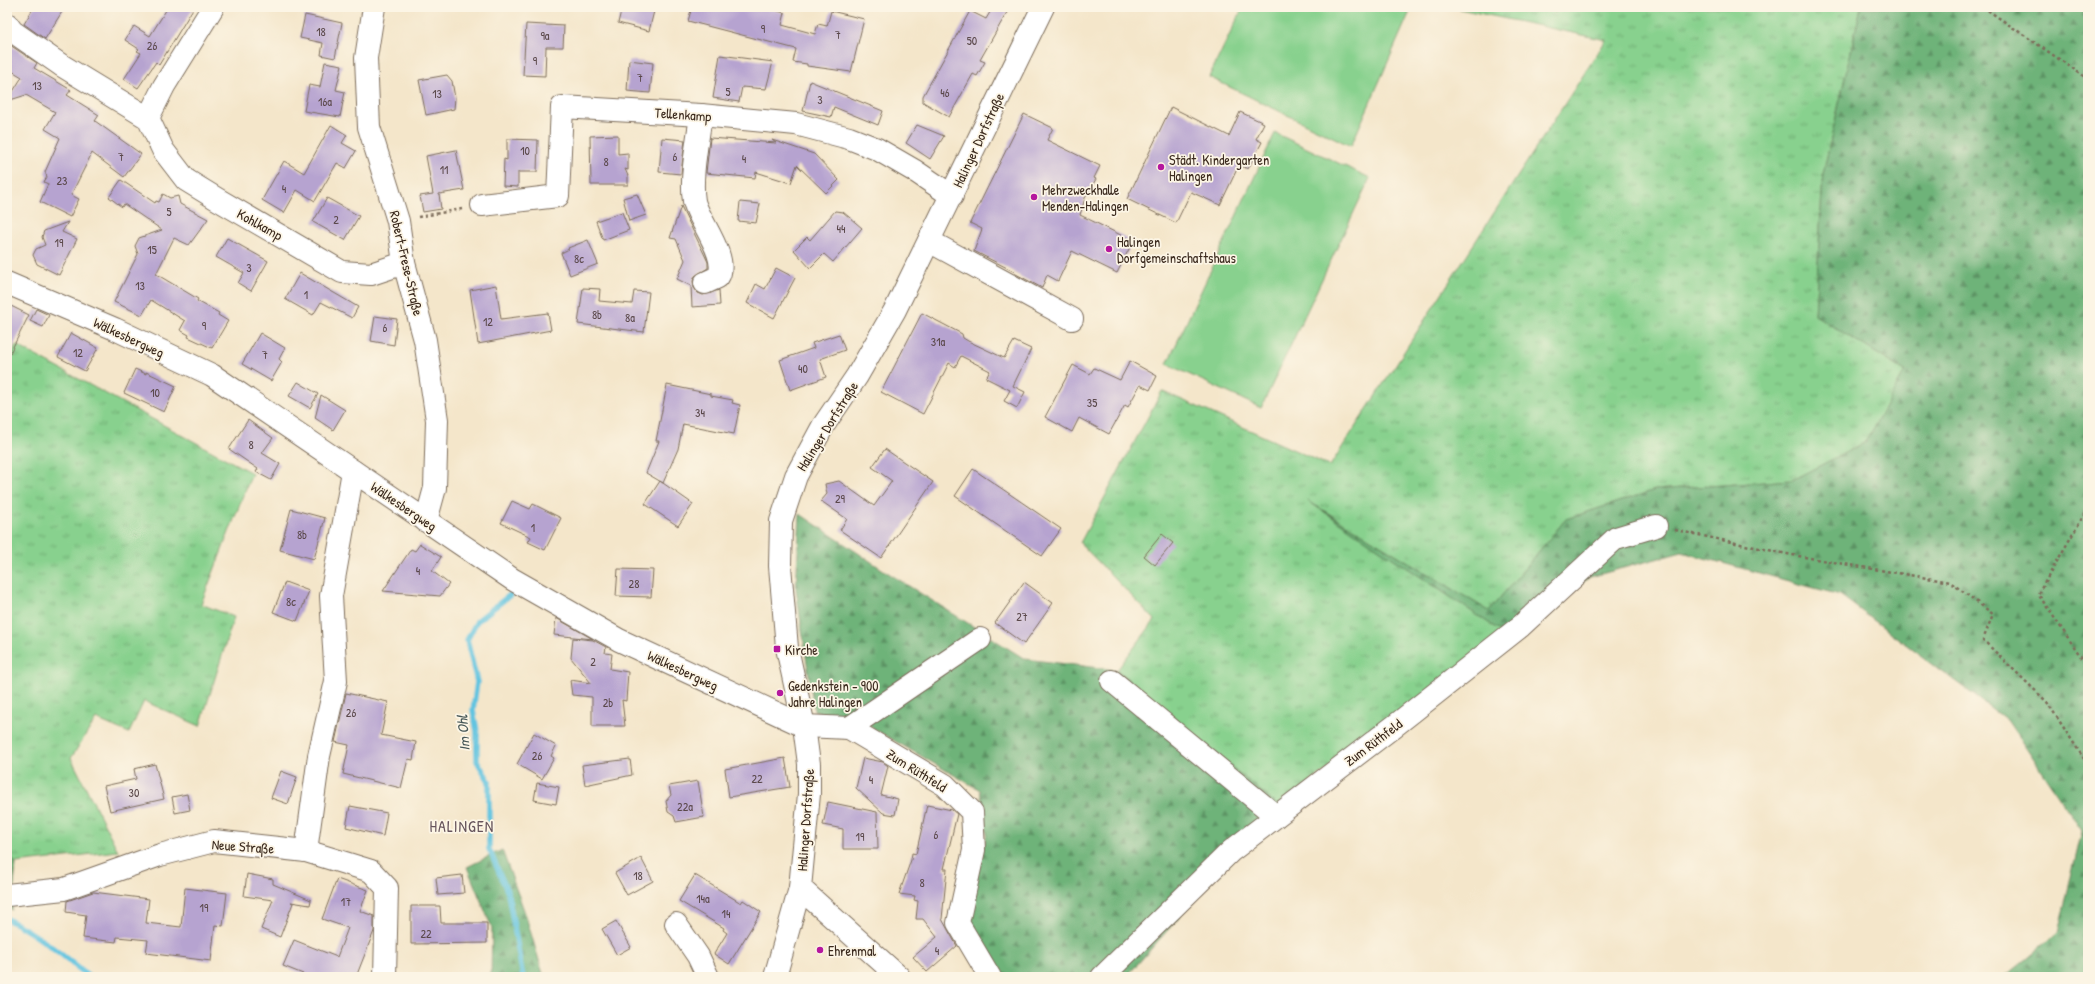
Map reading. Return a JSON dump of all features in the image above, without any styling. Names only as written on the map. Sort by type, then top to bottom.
[{"type":"street","points":[[7,24],[12,31],[61,65],[148,118],[164,86],[213,7]]},
{"type":"street","name":"Robert-Frese-Straße","points":[[374,7],[366,58],[369,127],[398,221],[404,263],[426,340],[437,420],[435,488],[426,521]]},
{"type":"street","name":"Halinger Dorfstraße","points":[[775,977],[800,888],[809,794],[809,764],[804,726],[787,648],[780,566],[781,521],[796,476],[823,426],[857,376],[895,310],[1043,7]]},
{"type":"street","name":"Tellenkamp","points":[[482,205],[558,196],[562,107],[701,115],[796,124],[849,138],[877,150],[896,160],[952,196]]},
{"type":"street","points":[[701,115],[694,168],[694,201],[718,256],[721,269],[718,277],[704,283]]},
{"type":"street","name":"Kohlkamp","points":[[148,118],[162,150],[186,180],[342,272],[371,274],[404,263]]},
{"type":"street","points":[[929,241],[1072,319]]},
{"type":"street","name":"Wälkesbergweg","points":[[7,283],[115,329],[212,375],[512,579],[619,640],[804,726]]},
{"type":"street","points":[[306,851],[319,756],[336,681],[331,596],[353,471]]},
{"type":"street","name":"Zum Rüthfeld","points":[[1102,977],[1231,850],[1397,724],[1520,626],[1616,538],[1656,526]]},
{"type":"street","points":[[849,728],[980,639]]},
{"type":"street","points":[[1112,681],[1276,816]]},
{"type":"street","name":"Zum Rüthfeld","points":[[804,726],[849,728],[945,784],[972,812],[974,850],[958,923],[990,977]]},
{"type":"street","name":"Neue Straße","points":[[7,895],[64,889],[160,855],[214,841],[306,851],[371,871],[386,888],[385,977]]},
{"type":"street","points":[[800,888],[899,977]]},
{"type":"street","points":[[676,924],[698,956],[708,977]]},
{"type":"path","points":[[1500,7],[1569,7]]},
{"type":"path","points":[[1983,7],[2088,79]]},
{"type":"path","points":[[398,221],[482,205]]},
{"type":"path","points":[[2088,508],[2038,594],[2088,667]]},
{"type":"path","points":[[1656,526],[1792,555],[1950,582],[1993,614],[1983,640],[2047,702],[2088,765]]},
{"type":"green space","points":[[1243,7],[1412,7],[1351,146],[1209,77]]},
{"type":"green space","points":[[1450,7],[1861,7],[1823,174],[1815,315],[1905,371],[1866,442],[1792,480],[1655,490],[1566,519],[1489,611],[1318,507],[1508,636],[1278,806],[1117,670],[1155,620],[1080,543],[1162,391],[1330,466],[1606,40]]},
{"type":"green space","points":[[1861,7],[2088,7],[2088,977],[2004,977],[2058,932],[2082,831],[2007,720],[1840,595],[1682,552],[1590,577],[1508,636],[1308,501],[1489,611],[1566,519],[1655,490],[1792,480],[1866,442],[1905,371],[1815,315],[1823,174]]},
{"type":"green space","points":[[1275,133],[1370,178],[1261,408],[1167,364]]},
{"type":"green space","points":[[16,345],[252,473],[201,604],[234,617],[200,726],[144,701],[129,733],[96,719],[71,758],[118,851],[16,863],[7,854],[7,363]]},
{"type":"green space","points":[[800,514],[885,571],[1025,659],[1117,670],[1278,806],[1126,977],[1004,977],[966,918],[987,833],[980,790],[867,725],[814,711],[796,589]]},
{"type":"green space","points":[[502,850],[525,913],[544,977],[491,977],[492,928],[467,867]]},
{"type":"green space","points":[[7,854],[16,863],[12,910],[7,908]]},
{"type":"building","points":[[34,7],[65,7],[45,39],[24,24]]},
{"type":"building","points":[[168,7],[194,7],[159,65],[156,62],[138,88],[124,79],[141,53],[137,51],[139,49],[125,40],[134,26],[150,36]]},
{"type":"building","points":[[622,7],[655,7],[649,31],[618,23]]},
{"type":"building","points":[[692,7],[764,7],[785,13],[782,25],[815,34],[818,24],[827,26],[831,11],[864,19],[851,72],[807,66],[807,64],[793,62],[796,49],[688,21]]},
{"type":"building","points":[[993,7],[1010,7],[980,60],[985,62],[977,76],[973,74],[949,117],[923,102],[923,96],[970,11],[986,19]]},
{"type":"building","points":[[305,15],[342,23],[335,58],[321,55],[323,43],[300,38]]},
{"type":"building","points":[[526,24],[564,26],[563,47],[546,47],[545,76],[523,75]]},
{"type":"building","points":[[7,43],[37,63],[34,68],[71,90],[67,95],[99,115],[95,121],[141,154],[124,177],[92,153],[71,195],[79,199],[70,217],[40,202],[48,184],[44,182],[47,177],[45,172],[60,138],[45,129],[55,112],[26,95],[7,101],[22,77],[7,68]]},
{"type":"building","points":[[720,55],[773,62],[766,89],[742,87],[739,102],[713,98]]},
{"type":"building","points":[[629,60],[653,63],[650,93],[627,91]]},
{"type":"building","points":[[325,62],[342,65],[336,90],[345,92],[340,117],[304,111],[309,85],[320,87]]},
{"type":"building","points":[[447,75],[452,81],[455,98],[454,109],[426,115],[419,80]]},
{"type":"building","points":[[810,81],[883,111],[878,125],[834,107],[831,117],[803,111]]},
{"type":"building","points":[[1171,107],[1229,136],[1240,112],[1264,123],[1256,139],[1262,142],[1248,169],[1239,165],[1220,205],[1191,192],[1176,223],[1127,199]]},
{"type":"building","name":"Mehrzweckhalle Menden-Halingen","points":[[1024,114],[1053,128],[1047,140],[1100,166],[1094,178],[1096,179],[1085,198],[1080,215],[1133,241],[1117,273],[1072,251],[1058,281],[1047,275],[1042,288],[974,251],[982,229],[970,223]]},
{"type":"building","points":[[331,125],[347,135],[342,143],[356,151],[346,168],[337,163],[315,201],[297,190],[284,213],[262,200],[284,161],[304,173]]},
{"type":"building","points":[[917,125],[944,136],[930,159],[906,143]]},
{"type":"building","points":[[618,135],[618,154],[628,153],[628,170],[625,169],[628,176],[628,185],[591,185],[590,136]]},
{"type":"building","points":[[662,138],[685,140],[681,174],[659,172]]},
{"type":"building","points":[[710,138],[776,143],[772,140],[814,154],[839,180],[826,193],[797,165],[791,183],[756,172],[755,178],[706,173]]},
{"type":"building","points":[[507,139],[538,140],[537,172],[518,172],[518,187],[503,186],[504,159],[507,160]]},
{"type":"building","points":[[456,150],[464,190],[439,194],[441,209],[423,212],[420,196],[433,194],[426,156]]},
{"type":"building","points":[[121,180],[155,203],[156,201],[159,202],[163,194],[170,198],[178,196],[180,204],[208,219],[189,245],[174,238],[156,274],[198,299],[197,301],[219,313],[218,315],[228,321],[212,348],[188,337],[189,335],[180,330],[185,321],[151,300],[142,315],[114,302],[138,254],[135,246],[139,238],[162,230],[124,204],[122,207],[109,197]]},
{"type":"building","points":[[637,194],[646,215],[629,221],[623,198]]},
{"type":"building","points":[[327,198],[359,216],[345,240],[313,222]]},
{"type":"building","points":[[740,202],[760,204],[756,223],[738,221]]},
{"type":"building","points":[[681,206],[708,262],[708,268],[695,276],[693,281],[694,288],[698,293],[703,295],[719,290],[720,305],[692,307],[691,286],[677,279],[685,260],[676,239],[670,238]]},
{"type":"building","points":[[835,211],[843,212],[862,228],[833,262],[824,254],[810,268],[794,250],[807,237],[810,240]]},
{"type":"building","points":[[622,212],[629,230],[603,240],[596,221]]},
{"type":"building","points":[[68,222],[62,232],[77,239],[59,275],[37,264],[33,255],[36,249],[45,245],[42,237],[44,231]]},
{"type":"building","points":[[227,238],[268,261],[251,291],[238,283],[244,273],[216,257]]},
{"type":"building","points":[[588,240],[598,264],[570,275],[561,253],[569,249],[568,248]]},
{"type":"building","points":[[776,268],[795,278],[774,318],[747,303],[756,284],[765,289]]},
{"type":"building","points":[[300,273],[358,307],[352,318],[321,302],[313,315],[285,299]]},
{"type":"building","points":[[496,285],[501,319],[548,313],[551,330],[478,344],[470,290]]},
{"type":"building","points":[[583,288],[600,289],[599,301],[632,304],[634,291],[649,292],[644,332],[578,324]]},
{"type":"building","points":[[7,304],[29,315],[7,359]]},
{"type":"building","points":[[36,309],[49,315],[43,327],[30,321]]},
{"type":"building","points":[[922,313],[962,334],[963,338],[968,341],[1004,358],[1014,341],[1031,349],[1013,386],[1025,392],[1017,408],[1004,401],[1010,390],[986,378],[990,371],[961,356],[955,367],[949,363],[923,414],[881,392]]},
{"type":"building","points":[[375,316],[397,319],[394,345],[371,341]]},
{"type":"building","points":[[71,333],[98,348],[85,371],[58,357]]},
{"type":"building","points":[[260,333],[285,348],[279,359],[282,362],[271,381],[242,364]]},
{"type":"building","points":[[839,334],[845,350],[820,359],[826,377],[790,390],[780,360],[814,348],[812,343]]},
{"type":"building","points":[[1130,361],[1157,376],[1150,390],[1140,385],[1128,407],[1125,405],[1109,434],[1079,418],[1072,432],[1045,417],[1073,365],[1090,374],[1094,368],[1120,380]]},
{"type":"building","points":[[135,369],[146,374],[146,372],[176,386],[164,412],[124,393]]},
{"type":"building","points":[[298,382],[318,394],[310,408],[289,396]]},
{"type":"building","points":[[667,385],[733,400],[732,403],[740,405],[734,434],[683,424],[678,449],[663,483],[646,473],[659,441],[656,441]]},
{"type":"building","points":[[321,395],[345,410],[333,430],[315,418]]},
{"type":"building","points":[[248,420],[273,438],[262,453],[280,464],[271,480],[256,472],[258,469],[229,449]]},
{"type":"building","points":[[885,449],[933,482],[881,558],[840,530],[847,519],[821,501],[827,494],[825,484],[839,481],[874,506],[892,481],[872,467]]},
{"type":"building","points":[[973,469],[1061,529],[1042,556],[955,496]]},
{"type":"building","points":[[660,481],[693,504],[678,526],[645,504]]},
{"type":"building","points":[[512,501],[530,509],[533,504],[561,518],[545,550],[528,542],[531,537],[501,523]]},
{"type":"building","points":[[291,509],[325,518],[314,559],[280,550]]},
{"type":"building","points":[[1162,534],[1173,543],[1155,565],[1144,556]]},
{"type":"building","points":[[420,544],[441,557],[432,571],[449,584],[440,596],[383,591],[411,549],[415,551]]},
{"type":"building","points":[[618,569],[653,570],[651,597],[616,596]]},
{"type":"building","points":[[285,582],[309,591],[297,621],[273,612]]},
{"type":"building","points":[[1024,582],[1053,603],[1024,644],[995,623]]},
{"type":"building","points":[[556,618],[593,639],[554,635]]},
{"type":"building","points":[[573,638],[593,640],[606,647],[605,653],[612,654],[610,669],[628,672],[626,701],[622,700],[625,726],[592,726],[592,697],[572,695],[570,680],[591,683],[571,658]]},
{"type":"building","points":[[346,693],[388,702],[381,735],[416,742],[413,760],[408,759],[401,788],[343,774],[349,745],[335,742]]},
{"type":"building","points":[[534,733],[556,746],[551,756],[554,758],[542,779],[517,764]]},
{"type":"building","points":[[785,758],[790,787],[729,797],[725,769]]},
{"type":"building","points":[[863,758],[883,762],[888,766],[881,795],[898,799],[895,815],[883,813],[856,788]]},
{"type":"building","points":[[630,759],[632,775],[585,785],[582,765]]},
{"type":"building","points":[[155,764],[164,799],[110,811],[104,786],[136,779],[134,769]]},
{"type":"building","points":[[281,771],[297,777],[288,804],[271,798]]},
{"type":"building","points":[[698,781],[704,817],[676,822],[674,816],[668,812],[666,801],[671,795],[669,786]]},
{"type":"building","points":[[537,783],[559,787],[556,804],[534,800]]},
{"type":"building","points":[[187,794],[190,810],[175,813],[172,797]]},
{"type":"building","points":[[828,802],[877,812],[878,849],[843,849],[843,829],[823,825]]},
{"type":"building","points":[[927,805],[952,810],[957,814],[944,869],[947,869],[942,919],[957,946],[927,972],[913,957],[937,937],[923,919],[916,919],[918,901],[914,900],[915,896],[899,894],[912,853],[916,854]]},
{"type":"building","points":[[350,806],[387,813],[383,836],[346,827]]},
{"type":"building","points":[[641,858],[653,881],[627,895],[615,873]]},
{"type":"building","points":[[247,874],[273,879],[273,884],[311,900],[310,905],[291,902],[293,903],[280,937],[261,929],[273,900],[244,896]]},
{"type":"building","points":[[462,875],[464,893],[438,895],[436,878]]},
{"type":"building","points":[[695,875],[741,903],[743,900],[761,912],[729,964],[714,954],[727,933],[723,930],[724,928],[679,901]]},
{"type":"building","points":[[337,879],[368,890],[360,911],[374,916],[374,931],[356,977],[302,977],[303,974],[283,966],[294,940],[337,957],[348,928],[322,919]]},
{"type":"building","points":[[185,888],[227,893],[223,926],[215,925],[211,961],[146,953],[148,940],[117,937],[116,942],[83,938],[86,915],[66,912],[67,901],[93,892],[149,899],[146,923],[181,927]]},
{"type":"building","points":[[411,906],[440,906],[441,923],[487,923],[487,943],[411,944]]},
{"type":"building","points":[[616,921],[631,947],[617,955],[602,929]]},
{"type":"waterway","name":"Im Ohl","points":[[510,595],[477,621],[467,640],[477,682],[473,710],[477,731],[477,761],[489,781],[489,849],[508,893],[523,977]]},
{"type":"waterway","points":[[7,919],[40,938],[89,977]]},
{"type":"place","name":"Städt. Kindergarten Halingen","points":[[1161,167]]},
{"type":"place","name":"Mehrzweckhalle Menden-Halingen","points":[[1034,197]]},
{"type":"place","name":"Halingen Dorfgemeinschaftshaus","points":[[1109,249]]},
{"type":"place","name":"Kirche","points":[[777,649]]},
{"type":"place","name":"Gedenkstein - 900 Jahre Halingen","points":[[780,693]]},
{"type":"place","name":"Ehrenmal","points":[[820,950]]},
{"type":"district","name":"HALINGEN","points":[[462,826]]}]
